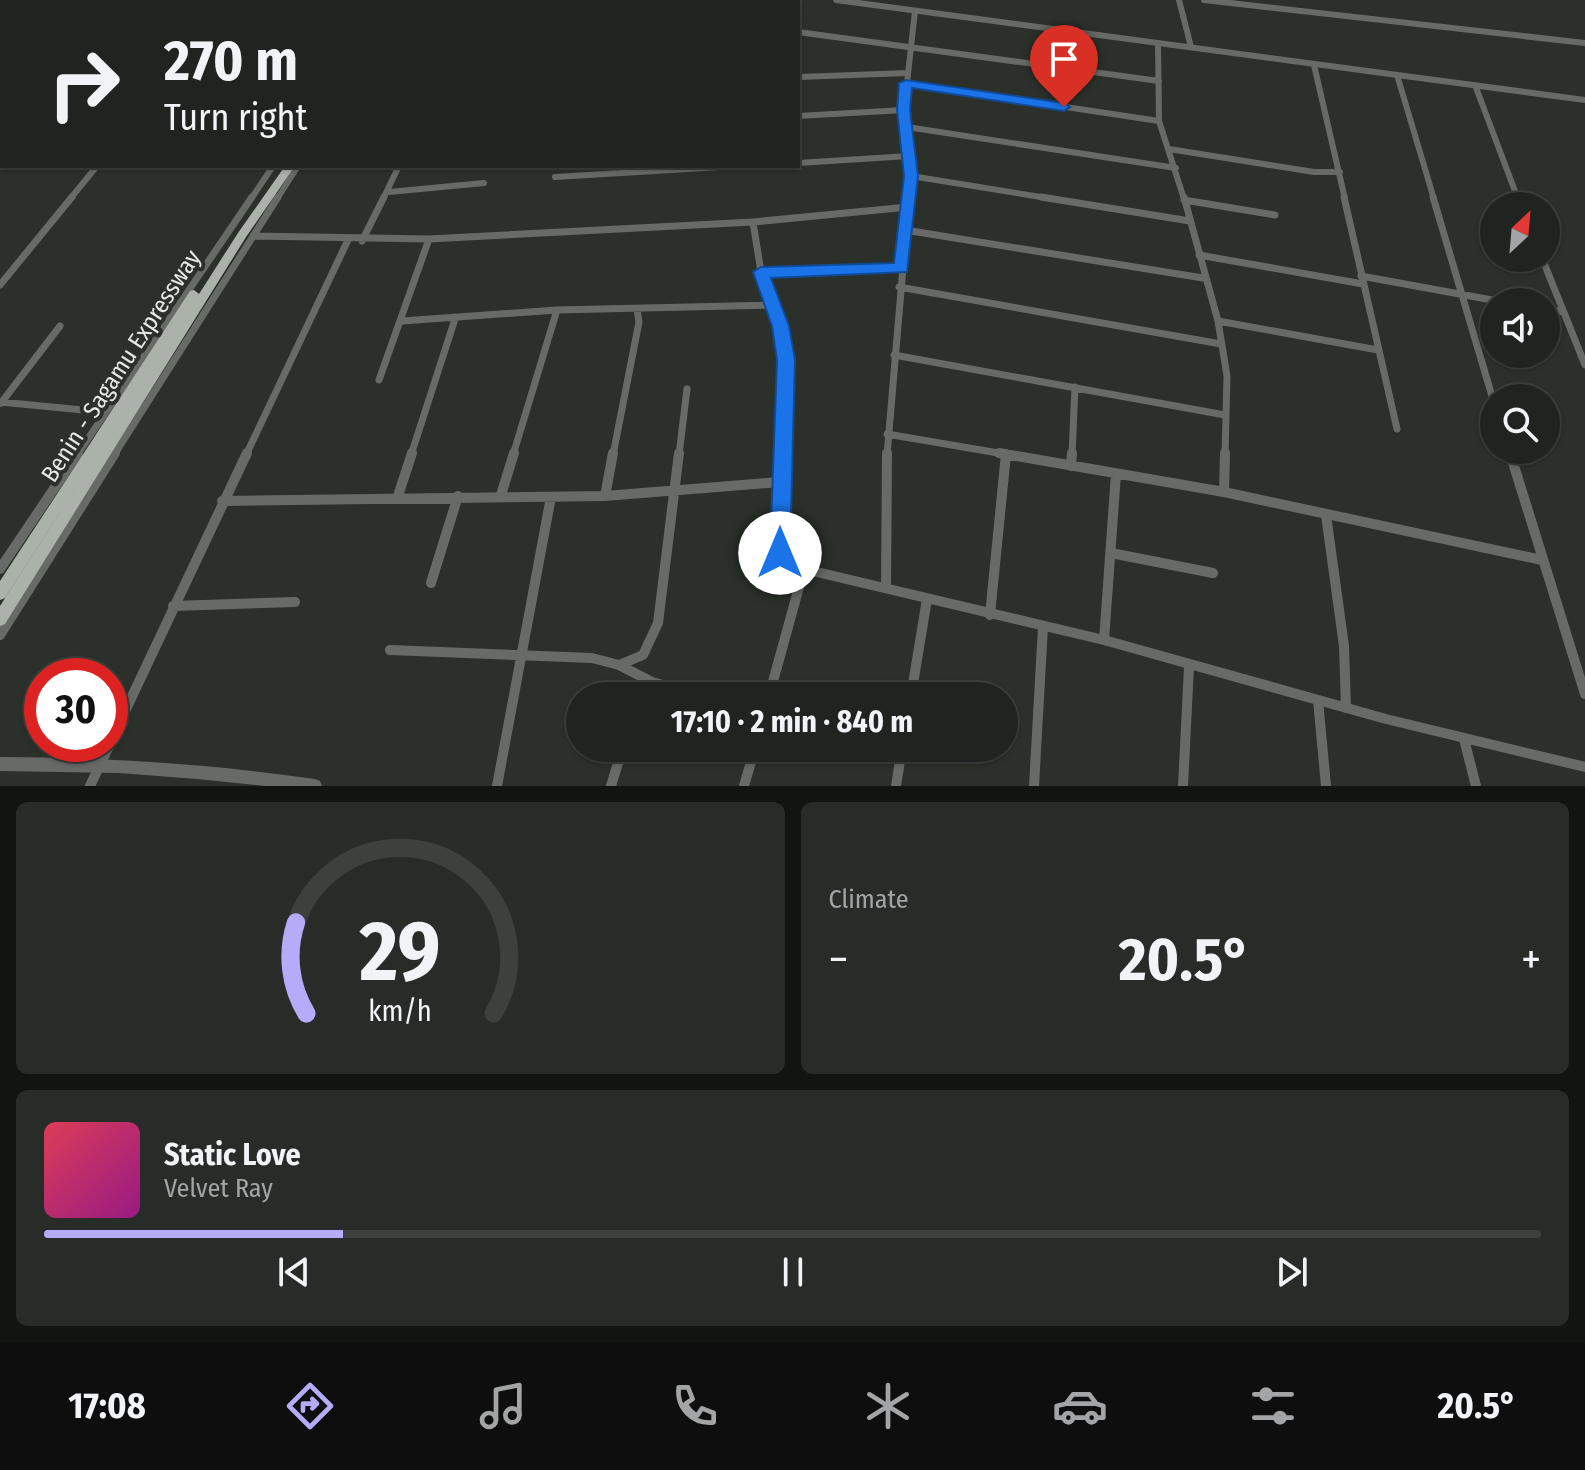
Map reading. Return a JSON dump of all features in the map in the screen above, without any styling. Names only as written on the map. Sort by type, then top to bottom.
[{"type":"highway","name":"Benin - Sagamu Expressway","points":[[0,593],[281,168]]},
{"type":"highway","points":[[0,619],[289,168]]},
{"type":"street","points":[[836,0],[1585,100]]},
{"type":"street","points":[[1179,0],[1191,47]]},
{"type":"street","points":[[1204,0],[1585,43]]},
{"type":"street","points":[[886,588],[887,434],[911,176],[904,110],[915,11]]},
{"type":"street","points":[[800,32],[1159,81]]},
{"type":"street","points":[[1158,44],[1159,121],[1176,168],[1203,278],[1218,321],[1227,376],[1224,492]]},
{"type":"street","points":[[1314,65],[1397,429]]},
{"type":"street","points":[[800,77],[908,73]]},
{"type":"street","points":[[1397,75],[1488,384]]},
{"type":"street","points":[[906,83],[1159,121]]},
{"type":"street","points":[[1475,85],[1516,192]]},
{"type":"street","points":[[800,116],[904,110]]},
{"type":"street","points":[[907,127],[1176,168]]},
{"type":"street","points":[[1169,149],[1337,174]]},
{"type":"street","points":[[800,163],[909,156]]},
{"type":"street","points":[[0,285],[95,168]]},
{"type":"street","points":[[0,569],[272,168]]},
{"type":"street","points":[[0,635],[103,461],[297,168]]},
{"type":"street","points":[[362,241],[389,192],[398,168]]},
{"type":"street","points":[[555,177],[691,168]]},
{"type":"street","points":[[911,176],[1190,221]]},
{"type":"street","points":[[389,192],[484,183]]},
{"type":"street","points":[[1184,200],[1275,215]]},
{"type":"street","points":[[253,236],[362,241],[429,239],[753,222],[908,207]]},
{"type":"street","points":[[753,222],[761,272],[781,326],[786,360],[780,553],[804,569],[1104,640],[1189,667],[1464,739],[1585,767]]},
{"type":"street","points":[[905,230],[1203,278]]},
{"type":"street","points":[[379,380],[429,239]]},
{"type":"street","points":[[128,705],[348,240]]},
{"type":"street","points":[[1199,255],[1480,298]]},
{"type":"street","points":[[761,272],[902,268]]},
{"type":"street","points":[[1547,272],[1585,365]]},
{"type":"street","points":[[899,287],[1221,344]]},
{"type":"street","points":[[402,321],[557,310],[772,305]]},
{"type":"street","points":[[605,496],[639,322],[637,309]]},
{"type":"street","points":[[501,495],[557,310]]},
{"type":"street","points":[[398,496],[455,319]]},
{"type":"street","points":[[1218,321],[1378,350]]},
{"type":"street","points":[[1,403],[60,326]]},
{"type":"street","points":[[894,355],[1225,415]]},
{"type":"street","points":[[1071,466],[1075,387]]},
{"type":"street","points":[[619,665],[643,655],[658,623],[667,566],[672,490],[687,389]]},
{"type":"street","points":[[1,403],[104,412]]},
{"type":"street","points":[[887,434],[1224,492],[1542,560]]},
{"type":"street","points":[[990,615],[1006,454]]},
{"type":"street","points":[[1513,464],[1585,694]]},
{"type":"street","points":[[1104,640],[1116,474]]},
{"type":"street","points":[[222,501],[398,496],[605,496],[780,482]]},
{"type":"street","points":[[431,583],[458,496]]},
{"type":"street","points":[[497,786],[551,497]]},
{"type":"street","points":[[1326,515],[1344,646],[1346,708]]},
{"type":"street","points":[[1111,553],[1213,573]]},
{"type":"street","points":[[773,682],[804,569]]},
{"type":"street","points":[[913,682],[927,599]]},
{"type":"street","points":[[173,606],[295,602]]},
{"type":"street","points":[[1034,786],[1043,627]]},
{"type":"street","points":[[390,650],[606,659],[652,682]]},
{"type":"street","points":[[1183,786],[1189,667]]},
{"type":"street","points":[[1318,700],[1326,786]]},
{"type":"street","points":[[1464,739],[1476,786]]},
{"type":"street","points":[[744,786],[751,762]]},
{"type":"street","points":[[896,786],[900,762]]},
{"type":"street","points":[[90,786],[101,763]]},
{"type":"street","points":[[0,764],[101,763],[226,780],[315,786]]},
{"type":"street","points":[[611,786],[618,763]]},
{"type":"route","points":[[780,553],[786,360],[781,326],[761,272],[902,268],[911,176],[904,110],[906,83],[1064,107]]}]
